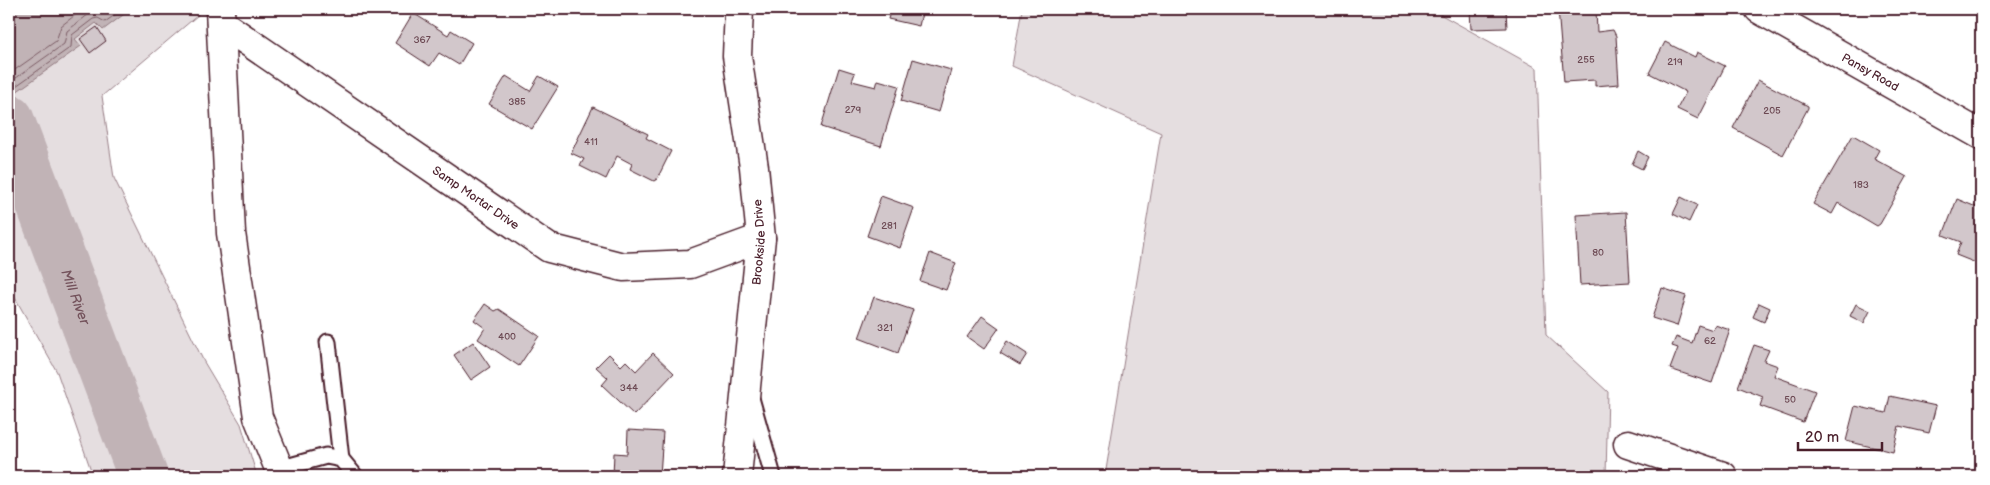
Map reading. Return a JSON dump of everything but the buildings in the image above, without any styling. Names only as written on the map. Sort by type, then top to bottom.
[{"type":"street","name":"Brookside Drive","points":[[737,476],[761,238],[754,167],[737,56],[739,9]]},
{"type":"street","name":"Pansy Road","points":[[1759,9],[1981,136]]},
{"type":"street","name":"Samp Mortar Drive","points":[[221,16],[549,248],[624,267],[690,264],[761,238]]},
{"type":"street","name":"Samp Mortar Drive","points":[[221,16],[231,233],[258,417],[280,472]]},
{"type":"street","points":[[1628,444],[1723,476]]},
{"type":"lane","points":[[328,342],[341,460]]},
{"type":"lane","points":[[746,383],[773,476]]},
{"type":"lane","points":[[280,472],[326,456],[341,460],[355,476]]},
{"type":"shaded area","points":[[9,9],[197,9],[198,15],[102,96],[114,178],[204,362],[241,424],[257,476],[93,476],[57,372],[9,287]]},
{"type":"shaded area","points":[[1022,9],[1391,9],[1438,13],[1537,68],[1546,335],[1608,392],[1606,476],[1105,476],[1161,133],[1012,66]]},
{"type":"water","points":[[9,9],[131,9],[103,30],[96,23],[75,39],[81,46],[9,97]]},
{"type":"waterway","name":"Mill River","points":[[9,119],[143,476]]}]
